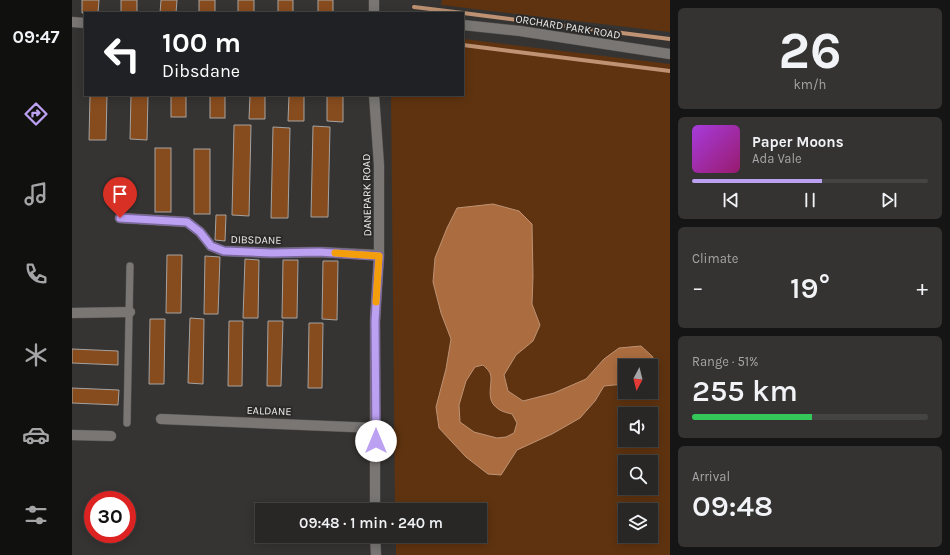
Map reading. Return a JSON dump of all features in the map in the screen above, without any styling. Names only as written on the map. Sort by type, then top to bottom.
[{"type":"street","points":[[374,0],[374,12]]},
{"type":"street","points":[[72,22],[84,22]]},
{"type":"street","name":"ORCHARD PARK ROAD","points":[[464,25],[670,54]]},
{"type":"street","name":"DANEPARK ROAD","points":[[374,96],[379,165],[379,256],[375,321],[375,503]]},
{"type":"street","name":"DIBSDANE","points":[[120,218],[187,222],[200,232],[211,246],[224,251],[272,253],[319,252],[379,256]]},
{"type":"street","points":[[72,313],[130,312]]},
{"type":"street","name":"EALDANE","points":[[161,419],[376,428]]},
{"type":"street","points":[[72,435],[111,436]]},
{"type":"street","points":[[376,543],[376,555]]},
{"type":"lane","points":[[127,423],[130,266]]},
{"type":"shaded area","points":[[442,0],[670,0],[670,32],[441,5]]},
{"type":"shaded area","points":[[464,39],[670,64],[670,555],[396,555],[396,543],[487,543],[487,503],[395,503],[391,96],[464,96]]},
{"type":"shaded area","points":[[493,204],[519,211],[532,224],[532,304],[540,325],[533,341],[516,355],[504,375],[508,391],[523,401],[554,393],[586,379],[604,359],[619,348],[641,346],[653,357],[652,359],[618,359],[618,385],[604,386],[595,401],[580,418],[552,434],[517,450],[501,475],[488,474],[466,457],[439,428],[436,407],[446,369],[451,339],[441,313],[433,282],[435,258],[457,208]],"holes":[[[483,365],[491,376],[491,400],[501,411],[512,414],[517,423],[514,433],[506,437],[497,438],[474,432],[460,422],[459,405],[466,381],[475,367]]]},
{"type":"building","points":[[82,0],[99,0],[98,12],[82,13]]},
{"type":"building","points":[[121,0],[137,0],[137,12],[121,12]]},
{"type":"building","points":[[161,0],[177,0],[176,12],[160,12]]},
{"type":"building","points":[[199,0],[215,0],[215,12],[199,12]]},
{"type":"building","points":[[238,0],[254,0],[254,12],[238,12]]},
{"type":"building","points":[[278,0],[293,0],[293,12],[278,12]]},
{"type":"building","points":[[318,0],[333,0],[333,12],[318,12]]},
{"type":"building","points":[[90,96],[107,96],[106,140],[89,140]]},
{"type":"building","points":[[131,96],[148,96],[147,140],[130,139]]},
{"type":"building","points":[[171,96],[186,96],[186,117],[171,117]]},
{"type":"building","points":[[210,96],[225,96],[225,118],[210,118]]},
{"type":"building","points":[[250,96],[265,96],[265,119],[249,119]]},
{"type":"building","points":[[289,96],[304,96],[304,121],[288,121]]},
{"type":"building","points":[[327,96],[343,96],[343,122],[327,121]]},
{"type":"building","points":[[234,125],[251,125],[249,216],[232,215]]},
{"type":"building","points":[[313,126],[330,127],[328,217],[311,217]]},
{"type":"building","points":[[273,127],[290,128],[288,218],[271,218]]},
{"type":"building","points":[[155,148],[171,148],[171,212],[155,212]]},
{"type":"building","points":[[194,149],[210,149],[210,214],[194,214]]},
{"type":"building","points":[[216,215],[226,215],[225,241],[215,240]]},
{"type":"building","points":[[167,255],[182,255],[181,313],[166,313]]},
{"type":"building","points":[[205,256],[220,257],[218,314],[204,314]]},
{"type":"building","points":[[245,259],[259,260],[258,318],[243,318]]},
{"type":"building","points":[[283,260],[298,260],[297,318],[282,318]]},
{"type":"building","points":[[323,261],[338,261],[337,320],[322,319]]},
{"type":"building","points":[[190,318],[204,319],[203,384],[188,383]]},
{"type":"building","points":[[150,319],[165,319],[164,384],[149,384]]},
{"type":"building","points":[[229,321],[243,321],[242,386],[228,386]]},
{"type":"building","points":[[268,321],[283,321],[281,386],[267,386]]},
{"type":"building","points":[[309,323],[323,323],[322,388],[308,388]]},
{"type":"building","points":[[72,349],[118,351],[118,365],[72,363]]},
{"type":"building","points":[[72,388],[119,390],[118,405],[72,403]]},
{"type":"waterway","points":[[414,7],[455,12]]},
{"type":"waterway","points":[[464,13],[670,39]]},
{"type":"waterway","points":[[464,45],[670,71]]},
{"type":"slow traffic","points":[[335,253],[379,256],[376,302]]},
{"type":"route","points":[[120,218],[187,222],[200,232],[211,246],[224,251],[272,253],[319,252],[379,256],[375,321],[376,441]]}]
